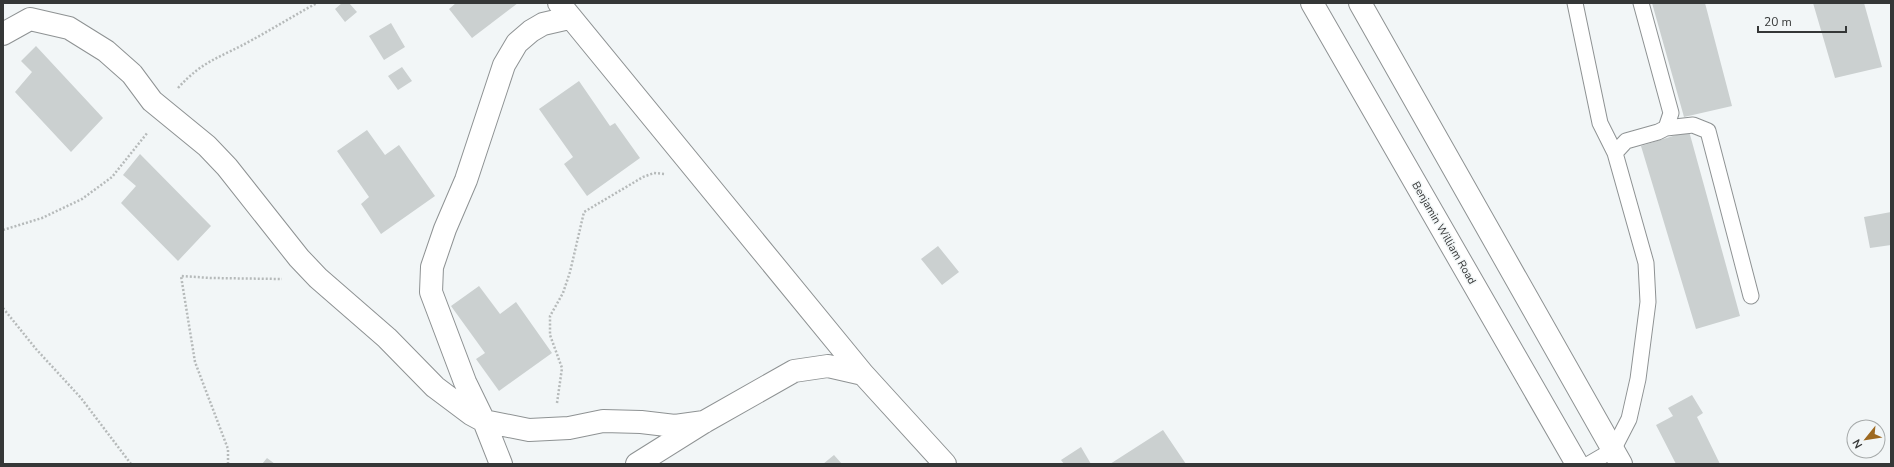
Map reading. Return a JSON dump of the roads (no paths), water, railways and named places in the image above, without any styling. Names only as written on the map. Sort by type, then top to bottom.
[{"type":"street","name":"Benjamin William Road","points":[[1312,3],[1577,464]]},
{"type":"street","points":[[1360,3],[1617,457]]},
{"type":"street","points":[[501,464],[484,421],[466,382],[431,292],[432,267],[445,229],[466,180],[504,65],[518,43],[531,32],[564,10],[696,168],[863,374],[945,464]]},
{"type":"street","points":[[3,34],[30,19],[69,28],[106,51],[132,74],[152,101],[207,146],[227,167],[299,258],[318,278],[387,338],[435,387],[471,414],[484,421],[529,430],[569,428],[603,421],[641,422],[675,426],[704,422]]},
{"type":"street","points":[[637,464],[704,422],[794,371],[828,366],[863,374]]},
{"type":"lane","points":[[1575,3],[1600,123],[1615,153],[1646,263],[1648,302],[1638,379],[1629,420],[1617,457],[1590,464]]},
{"type":"lane","points":[[1641,3],[1671,113],[1666,128]]},
{"type":"lane","points":[[1615,153],[1626,141],[1658,132],[1666,128],[1693,125],[1708,131],[1751,296]]}]
